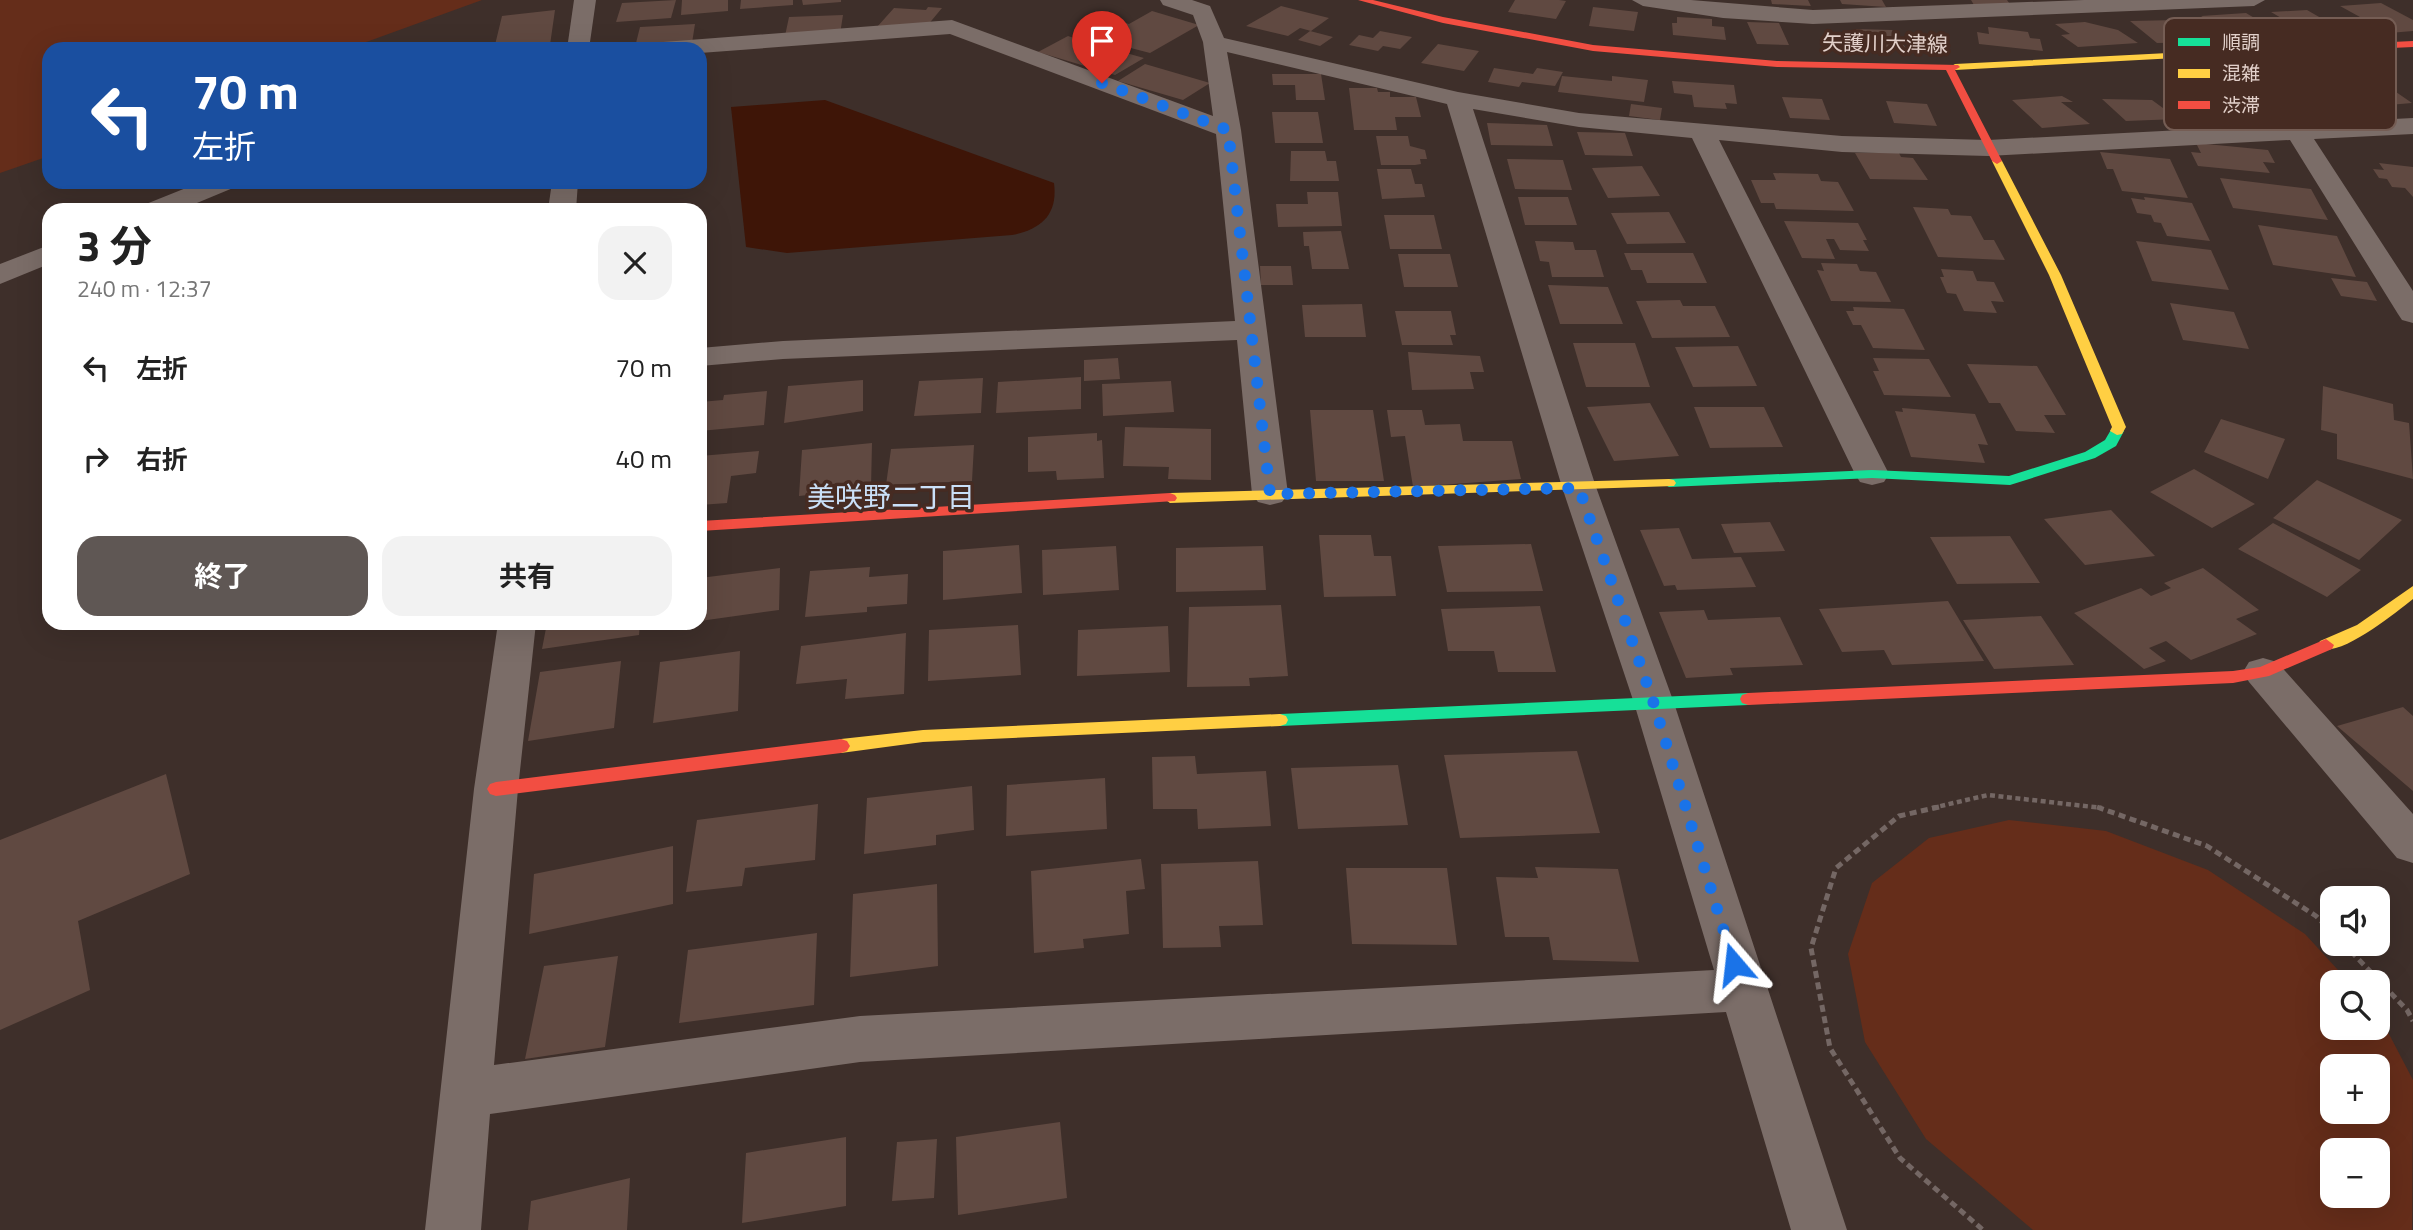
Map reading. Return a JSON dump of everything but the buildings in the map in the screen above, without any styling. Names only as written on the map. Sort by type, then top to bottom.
[{"type":"street","points":[[579,42],[585,0]]},
{"type":"street","points":[[1171,0],[1202,11],[1214,42],[1228,130],[1270,494]]},
{"type":"street","name":"矢護川大津線","points":[[1362,0],[1443,20],[1593,48],[1777,64],[1949,67],[2164,56]]},
{"type":"street","points":[[1643,0],[1722,5],[1813,17],[1927,6],[2254,0]]},
{"type":"street","points":[[707,46],[952,27],[1228,130]]},
{"type":"street","points":[[1214,42],[1458,99],[1579,120],[1842,144],[1989,148],[2347,130]]},
{"type":"street","points":[[707,526],[1048,503],[1270,494],[1579,488],[1872,474],[2010,481],[2090,455],[2111,443],[2119,427],[2055,275],[1949,67]]},
{"type":"street","points":[[1458,99],[1579,488],[1654,704],[1819,1230]]},
{"type":"street","points":[[1702,132],[1872,474]]},
{"type":"street","points":[[2298,133],[2412,308]]},
{"type":"street","points":[[173,203],[207,189]]},
{"type":"street","points":[[0,275],[42,257]]},
{"type":"street","points":[[707,356],[797,349],[1249,330]]},
{"type":"street","points":[[496,789],[923,736],[2233,677],[2263,672],[2363,629],[2413,591]]},
{"type":"street","points":[[453,1230],[496,789],[516,630]]},
{"type":"street","points":[[2263,672],[2413,845]]},
{"type":"street","points":[[468,1093],[860,1039],[1742,990]]},
{"type":"path","points":[[1983,1230],[1900,1158],[1830,1048],[1811,948],[1836,869],[1899,816],[1988,795],[2093,805],[2207,846],[2320,920]]},
{"type":"path","points":[[2355,956],[2407,1010],[2413,1021]]},
{"type":"shaded area","points":[[0,0],[482,0],[366,42],[42,42],[42,158],[0,173]]},
{"type":"shaded area","points":[[825,100],[1054,183],[1055,194],[1050,211],[1040,224],[1012,235],[787,253],[746,247],[731,107]]},
{"type":"shaded area","points":[[2009,820],[2106,831],[2208,870],[2305,934],[2320,950],[2320,956],[2325,956],[2338,970],[2320,970],[2320,1040],[2390,1040],[2390,1036],[2413,1080],[2412,1230],[2033,1230],[1926,1139],[1865,1042],[1848,954],[1872,883],[1929,838]]},
{"type":"traffic: fast","points":[[1669,483],[1872,474],[2010,481],[2090,455],[2111,443],[2117,431]]},
{"type":"traffic: fast","points":[[1280,720],[1748,699]]},
{"type":"traffic: slow","points":[[1955,67],[2164,56]]},
{"type":"traffic: slow","points":[[1997,161],[2055,275],[2119,427],[2117,431]]},
{"type":"traffic: slow","points":[[1170,498],[1669,483]]},
{"type":"traffic: slow","points":[[2326,645],[2363,629],[2413,591]]},
{"type":"traffic: slow","points":[[841,746],[923,736],[1280,720]]},
{"type":"traffic: jam","points":[[1362,0],[1443,20],[1593,48],[1777,64],[1955,67]]},
{"type":"traffic: jam","points":[[2396,45],[2413,44]]},
{"type":"traffic: jam","points":[[1949,67],[1997,161]]},
{"type":"traffic: jam","points":[[707,526],[1170,498]]},
{"type":"traffic: jam","points":[[1748,699],[2233,677],[2263,672],[2326,645]]},
{"type":"traffic: jam","points":[[496,789],[841,746]]},
{"type":"district","name":"美咲野二丁目","points":[[891,497]]},
{"type":"route","points":[[1102,83],[1228,130],[1270,494],[1579,488],[1654,704],[1734,964]]}]
